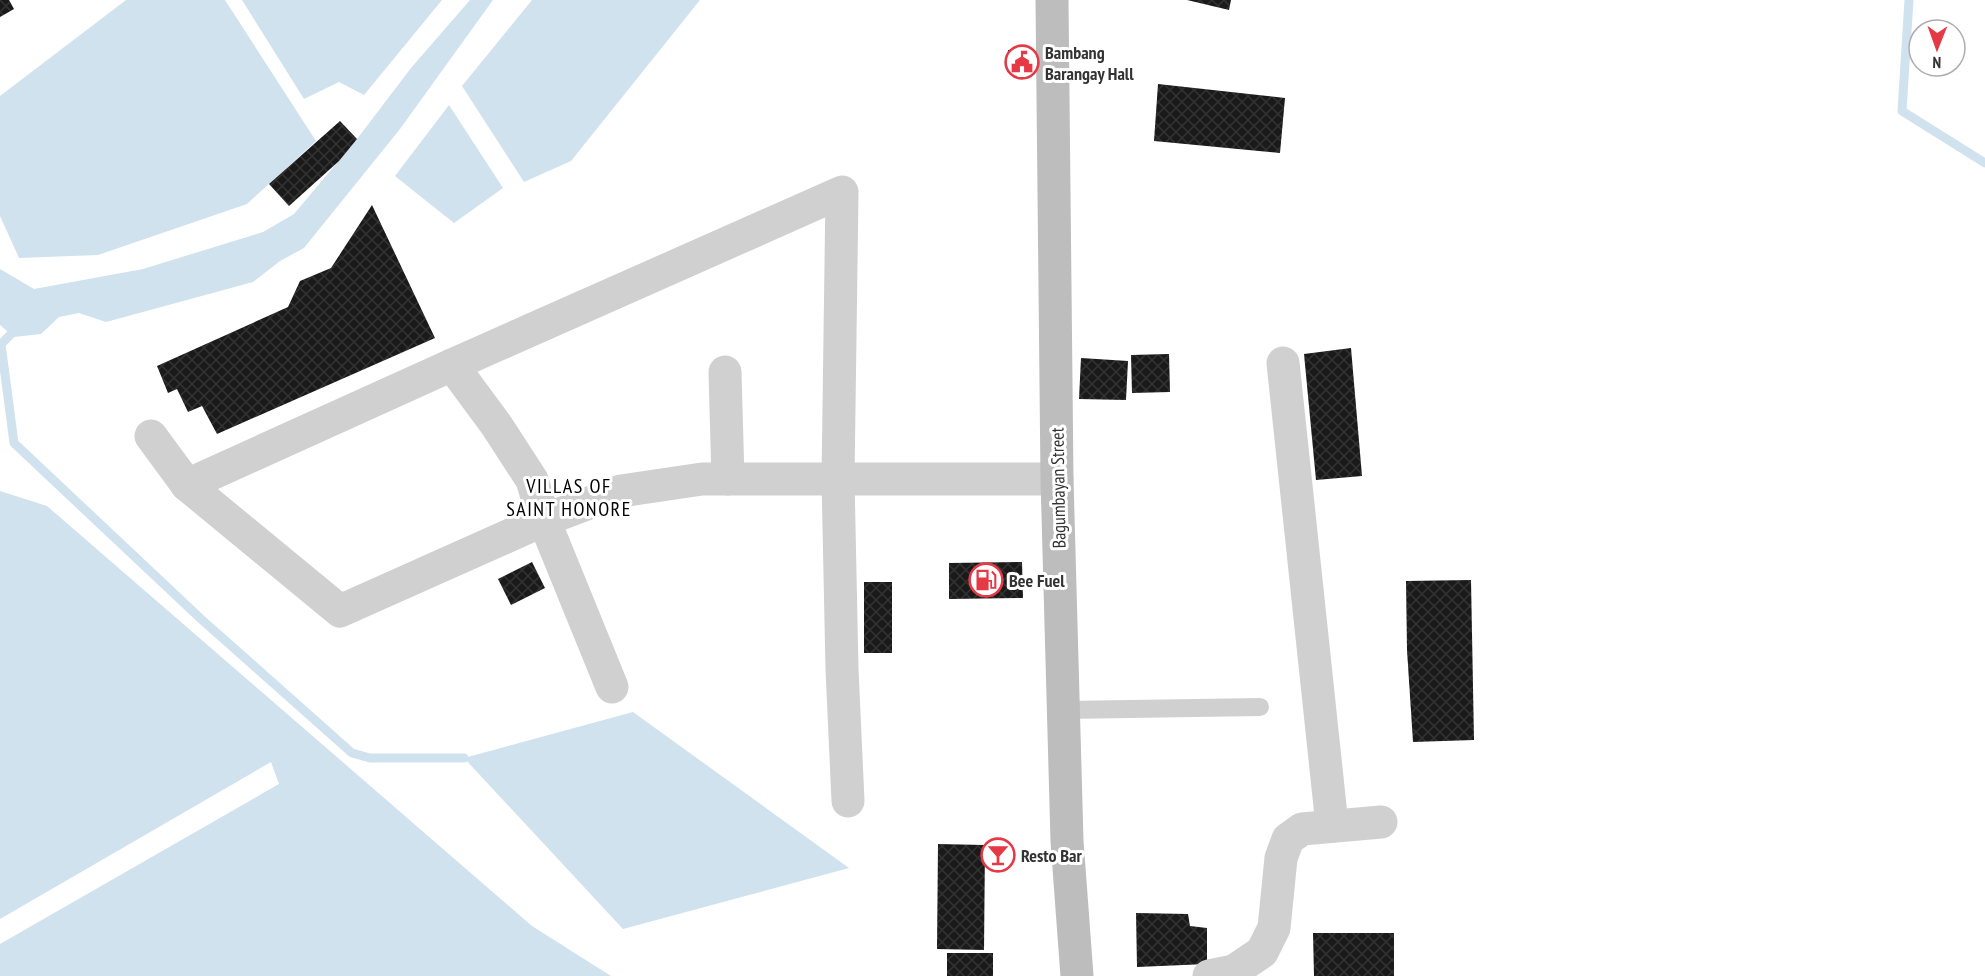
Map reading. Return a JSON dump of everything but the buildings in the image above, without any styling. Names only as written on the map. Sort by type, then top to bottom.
[{"type":"main road","name":"Bagumbayan Street","points":[[1052,0],[1058,479],[1065,710],[1066,841],[1077,976]]},
{"type":"street","points":[[187,485],[842,192],[838,479],[842,669],[848,801]]},
{"type":"street","points":[[1283,363],[1332,825]]},
{"type":"street","points":[[452,365],[497,426],[532,480],[544,520],[612,687]]},
{"type":"street","points":[[725,372],[728,479]]},
{"type":"street","points":[[151,436],[187,485],[340,611],[544,520],[621,491],[702,479],[1058,479]]},
{"type":"street","points":[[1209,976],[1234,971],[1262,952],[1274,928],[1281,858],[1288,839],[1302,829],[1381,822]]},
{"type":"lane","points":[[1065,710],[1260,707]]},
{"type":"water","points":[[126,0],[225,0],[316,141],[247,204],[98,255],[19,258],[0,216],[0,96]]},
{"type":"water","points":[[242,0],[442,0],[364,95],[339,82],[304,99]]},
{"type":"water","points":[[470,0],[493,0],[400,129],[304,248],[280,261],[253,282],[106,322],[79,313],[59,317],[41,334],[14,337],[0,325],[0,269],[34,289],[143,269],[263,232],[294,214],[357,139],[411,68]]},
{"type":"water","points":[[532,0],[700,0],[571,161],[524,182],[462,86]]},
{"type":"water","points":[[449,105],[503,188],[454,223],[395,176]]},
{"type":"water","points":[[0,491],[47,506],[532,926],[611,976],[0,976],[0,944],[279,784],[271,762],[0,919]]},
{"type":"water","points":[[633,712],[849,868],[623,929],[464,758]]},
{"type":"waterway","points":[[1909,0],[1902,111],[1985,163]]},
{"type":"waterway","points":[[18,327],[1,344],[14,443],[201,619],[352,753],[370,758],[464,758]]},
{"type":"place","name":"Bambang Barangay Hall","points":[[1022,62]]},
{"type":"place","name":"Bee Fuel","points":[[986,580]]},
{"type":"place","name":"Resto Bar","points":[[998,855]]},
{"type":"district","name":"VILLAS OF SAINT HONORE","points":[[569,498]]}]
